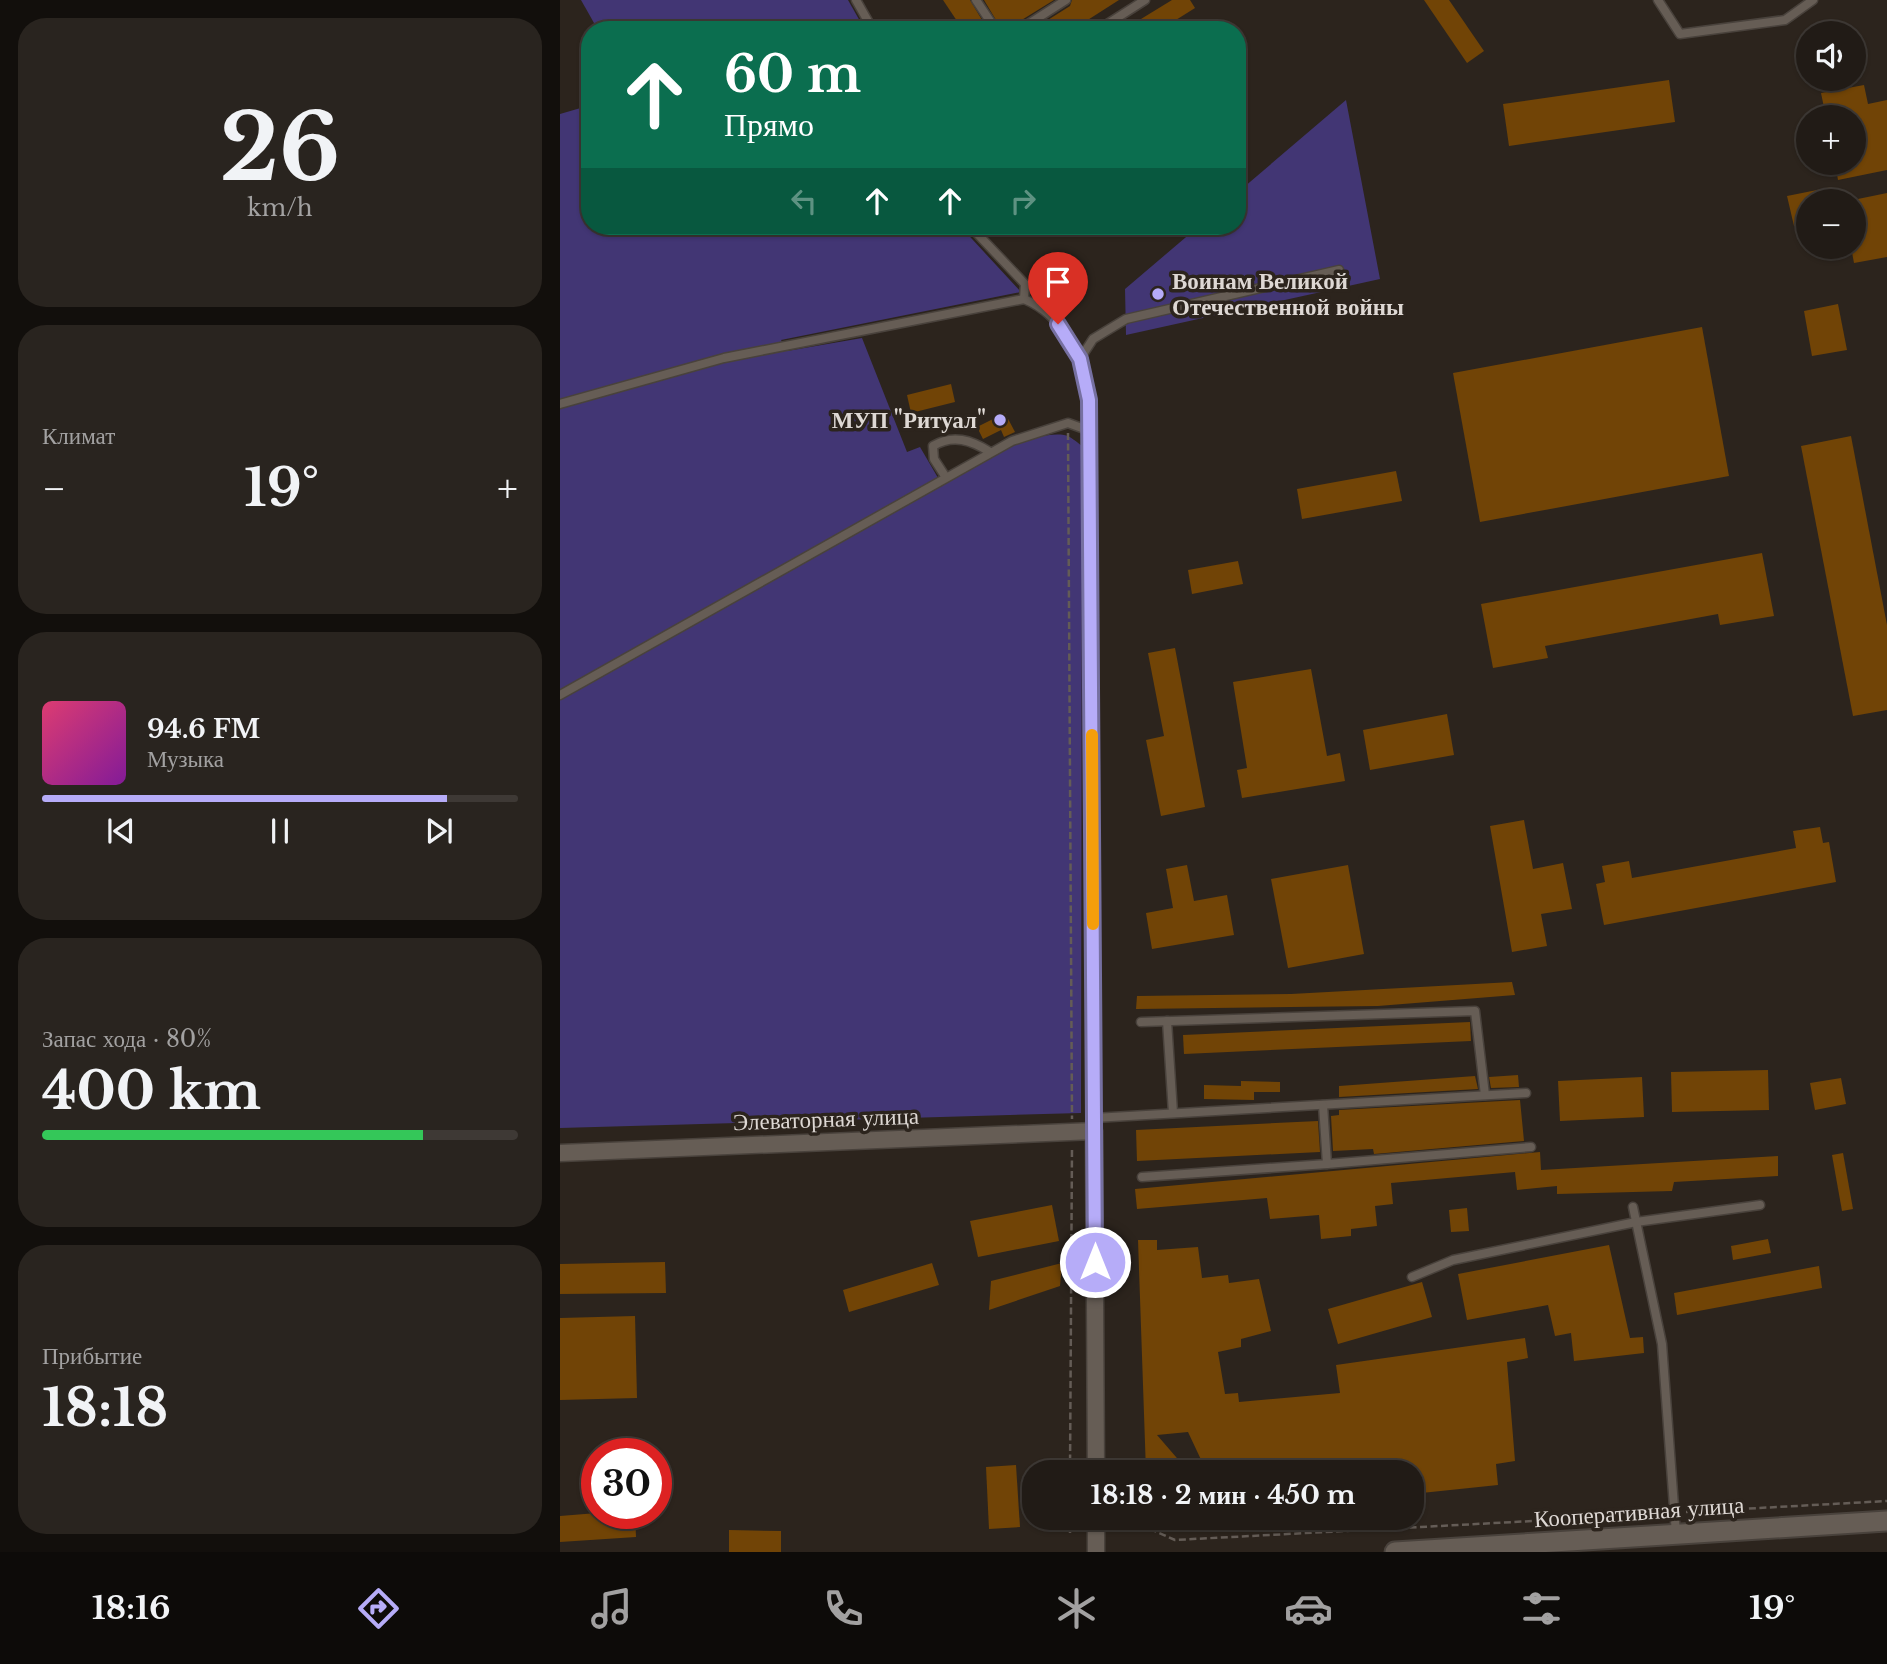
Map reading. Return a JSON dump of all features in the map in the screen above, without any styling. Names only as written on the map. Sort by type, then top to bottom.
[{"type":"main road","name":"Кооперативная улица","points":[[1395,1552],[1887,1521]]},
{"type":"street","name":"Элеваторная улица","points":[[560,1153],[1072,1132],[1094,1125]]},
{"type":"street","points":[[1094,1125],[1096,1460]]},
{"type":"street","points":[[1096,1530],[1096,1552]]},
{"type":"lane","points":[[856,0],[868,21]]},
{"type":"lane","points":[[976,0],[990,21]]},
{"type":"lane","points":[[1033,21],[1066,0]]},
{"type":"lane","points":[[1112,21],[1145,0]]},
{"type":"lane","points":[[1658,0],[1680,34],[1785,20],[1813,0]]},
{"type":"lane","points":[[979,235],[1026,284],[1024,299]]},
{"type":"lane","points":[[1080,359],[1093,339],[1126,319],[1339,270]]},
{"type":"lane","points":[[560,404],[724,358],[1024,299],[1037,304],[1058,324],[1080,359],[1089,400],[1094,1125],[1173,1114],[1526,1093]]},
{"type":"lane","points":[[560,695],[945,476],[1012,441],[1068,423],[1090,431]]},
{"type":"lane","points":[[945,476],[934,459],[933,446],[946,438],[972,441],[990,452]]},
{"type":"lane","points":[[1142,1022],[1475,1011],[1485,1095]]},
{"type":"lane","points":[[1167,1021],[1173,1114]]},
{"type":"lane","points":[[1323,1105],[1327,1164]]},
{"type":"lane","points":[[1142,1177],[1531,1147]]},
{"type":"lane","points":[[1412,1278],[1453,1260],[1636,1222],[1760,1205]]},
{"type":"lane","points":[[1633,1207],[1662,1344],[1676,1534]]},
{"type":"path","points":[[1068,423],[1072,1132],[1070,1460]]},
{"type":"path","points":[[1424,1527],[1887,1502]]},
{"type":"path","points":[[1152,1530],[1175,1540],[1360,1530]]},
{"type":"shaded area","points":[[581,0],[848,0],[860,21],[593,21]]},
{"type":"shaded area","points":[[1346,100],[1380,279],[1126,335],[1125,289],[1188,235],[1246,235],[1246,185]]},
{"type":"shaded area","points":[[581,108],[581,235],[968,235],[1021,292],[781,340],[787,351],[862,338],[907,452],[920,447],[941,483],[1001,451],[1034,438],[1064,435],[1082,446],[1081,1113],[560,1128],[560,114]]},
{"type":"building","points":[[943,0],[970,0],[983,21],[957,21]]},
{"type":"building","points":[[984,0],[1054,0],[1020,21],[997,21]]},
{"type":"building","points":[[1072,0],[1119,0],[1086,21],[1046,21],[1070,6]]},
{"type":"building","points":[[1172,0],[1190,0],[1195,8],[1174,21],[1138,21]]},
{"type":"building","points":[[1424,0],[1449,0],[1484,51],[1467,63]]},
{"type":"building","points":[[1669,80],[1675,122],[1509,146],[1503,104]]},
{"type":"building","points":[[1865,91],[1868,104],[1887,100],[1887,170],[1866,174],[1866,105],[1824,105],[1821,93]]},
{"type":"building","points":[[1837,175],[1862,175],[1838,180]]},
{"type":"building","points":[[1887,193],[1887,257],[1854,263],[1853,259],[1866,259],[1866,197]]},
{"type":"building","points":[[1796,194],[1796,226],[1794,226],[1787,196]]},
{"type":"building","points":[[1838,304],[1847,350],[1812,356],[1804,311]]},
{"type":"building","points":[[1702,327],[1729,476],[1480,522],[1453,373]]},
{"type":"building","points":[[951,384],[955,402],[911,413],[907,395]]},
{"type":"building","name":"МУП \"Ритуал\"","points":[[1005,413],[1015,432],[1004,437],[1001,430],[983,439],[977,427]]},
{"type":"building","points":[[1851,436],[1887,625],[1887,710],[1853,716],[1801,446]]},
{"type":"building","points":[[1396,471],[1402,501],[1302,519],[1297,489]]},
{"type":"building","points":[[1762,553],[1774,616],[1720,625],[1718,614],[1545,646],[1548,658],[1493,668],[1481,604]]},
{"type":"building","points":[[1238,561],[1243,584],[1192,594],[1188,570]]},
{"type":"building","points":[[1175,648],[1205,807],[1161,816],[1146,740],[1164,736],[1148,653]]},
{"type":"building","points":[[1311,669],[1327,756],[1340,753],[1345,781],[1242,798],[1237,770],[1247,768],[1233,682]]},
{"type":"building","points":[[1447,714],[1454,755],[1370,770],[1363,730]]},
{"type":"building","points":[[1524,820],[1533,869],[1563,863],[1572,909],[1541,914],[1547,946],[1512,952],[1490,826]]},
{"type":"building","points":[[1820,827],[1823,843],[1829,842],[1836,882],[1604,925],[1596,884],[1605,882],[1602,866],[1629,861],[1632,878],[1796,848],[1793,831]]},
{"type":"building","points":[[1187,865],[1194,901],[1227,895],[1234,935],[1152,949],[1146,913],[1173,908],[1166,869]]},
{"type":"building","points":[[1348,865],[1364,954],[1288,968],[1271,879]]},
{"type":"building","points":[[1512,982],[1515,995],[1378,1006],[1136,1009],[1137,996],[1291,994]]},
{"type":"building","points":[[1470,1022],[1471,1041],[1184,1054],[1183,1035]]},
{"type":"building","points":[[1768,1070],[1769,1110],[1672,1112],[1671,1072]]},
{"type":"building","points":[[1518,1075],[1519,1087],[1491,1088],[1489,1077]]},
{"type":"building","points":[[1475,1076],[1478,1089],[1339,1097],[1339,1086]]},
{"type":"building","points":[[1642,1077],[1644,1117],[1560,1121],[1558,1081]]},
{"type":"building","points":[[1841,1078],[1846,1104],[1815,1110],[1810,1083]]},
{"type":"building","points":[[1241,1081],[1280,1082],[1280,1092],[1254,1092],[1254,1100],[1204,1099],[1204,1085],[1241,1086]]},
{"type":"building","points":[[1520,1100],[1524,1141],[1374,1154],[1373,1149],[1333,1151],[1331,1116],[1339,1115],[1339,1110]]},
{"type":"building","points":[[1318,1121],[1320,1152],[1137,1161],[1136,1130]]},
{"type":"building","points":[[1540,1152],[1541,1170],[1778,1156],[1778,1176],[1674,1182],[1672,1191],[1557,1194],[1557,1186],[1517,1190],[1515,1172],[1391,1183],[1393,1204],[1375,1206],[1377,1226],[1351,1229],[1351,1236],[1321,1239],[1319,1215],[1270,1219],[1267,1198],[1137,1209],[1135,1189]]},
{"type":"building","points":[[1843,1153],[1853,1209],[1842,1211],[1832,1155]]},
{"type":"building","points":[[1052,1205],[1059,1241],[978,1257],[970,1221]]},
{"type":"building","points":[[1467,1208],[1469,1231],[1451,1232],[1449,1210]]},
{"type":"building","points":[[1768,1239],[1771,1253],[1733,1260],[1731,1246]]},
{"type":"building","points":[[1138,1240],[1157,1240],[1157,1250],[1198,1247],[1202,1278],[1228,1275],[1229,1283],[1259,1279],[1271,1331],[1241,1339],[1241,1347],[1218,1352],[1225,1394],[1238,1393],[1239,1402],[1340,1393],[1336,1365],[1525,1338],[1528,1358],[1507,1362],[1515,1461],[1496,1464],[1498,1485],[1424,1493],[1424,1460],[1201,1460],[1188,1432],[1157,1435],[1179,1460],[1146,1460]]},
{"type":"building","points":[[1609,1245],[1630,1338],[1643,1337],[1644,1353],[1574,1361],[1571,1333],[1555,1336],[1548,1305],[1467,1320],[1458,1274]]},
{"type":"building","points":[[665,1262],[666,1293],[560,1294],[560,1264]]},
{"type":"building","points":[[932,1263],[939,1285],[849,1312],[843,1290]]},
{"type":"building","points":[[1062,1263],[1060,1286],[989,1310],[991,1281]]},
{"type":"building","points":[[1819,1266],[1822,1288],[1677,1315],[1674,1293]]},
{"type":"building","points":[[1422,1282],[1432,1317],[1338,1344],[1328,1309]]},
{"type":"building","points":[[635,1316],[637,1398],[560,1400],[560,1318]]},
{"type":"building","points":[[1016,1465],[1020,1527],[989,1529],[986,1467]]},
{"type":"building","points":[[581,1514],[581,1529],[636,1529],[636,1537],[560,1542],[560,1516]]},
{"type":"building","points":[[729,1530],[781,1531],[781,1552],[729,1552]]},
{"type":"slow traffic","points":[[1092,735],[1093,924]]},
{"type":"place","name":"Воинам Великой Отечественной войны","points":[[1158,294]]},
{"type":"place","name":"МУП \"Ритуал\"","points":[[1000,420]]},
{"type":"route","points":[[1058,324],[1080,359],[1089,400],[1095,1262]]}]
